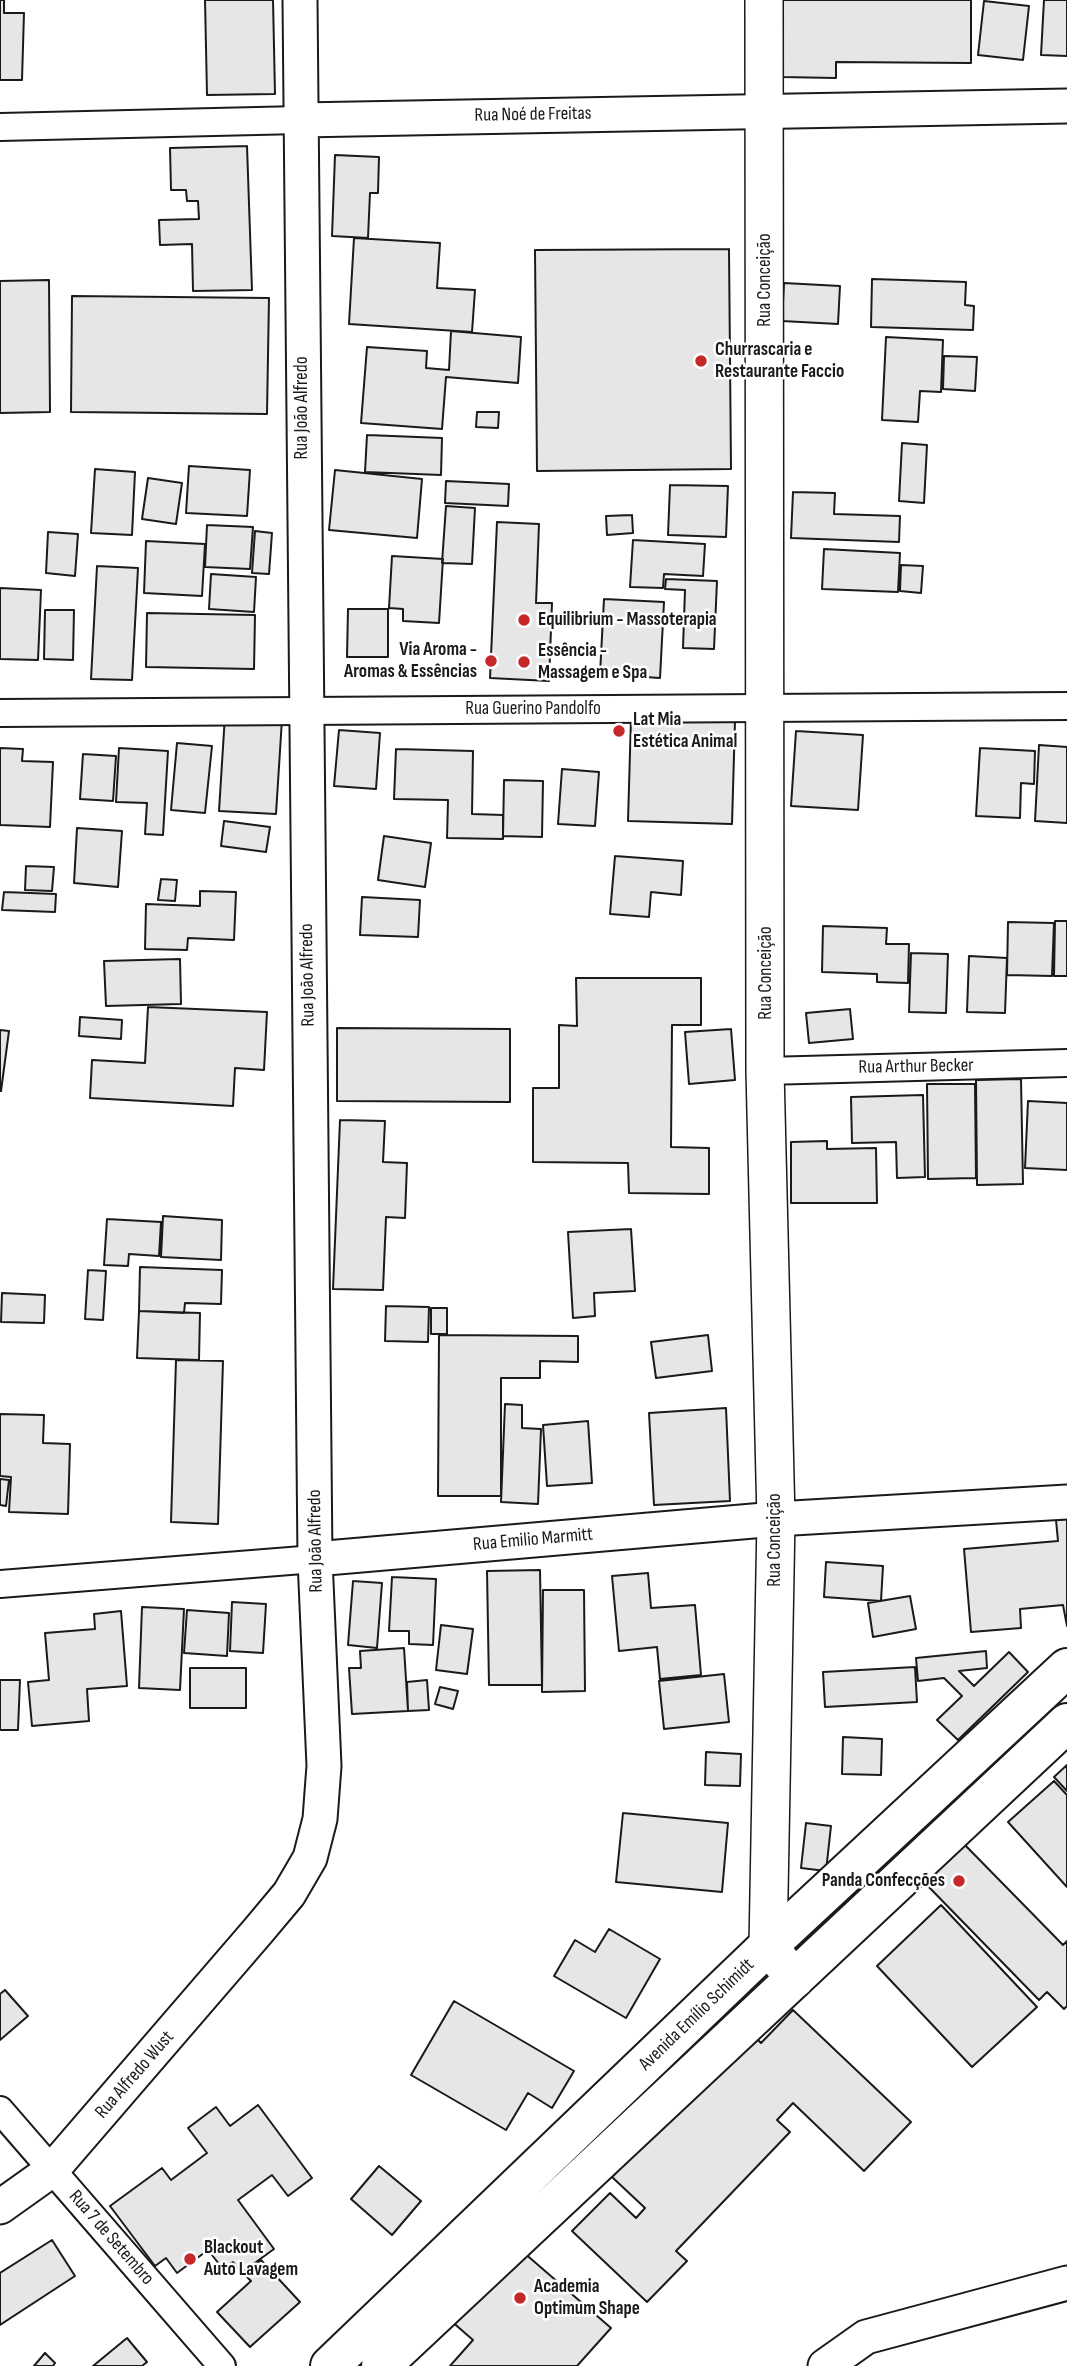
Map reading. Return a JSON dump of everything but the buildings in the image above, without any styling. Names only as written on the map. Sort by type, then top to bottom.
[{"type":"main road","name":"Rua Conceição","points":[[764,0],[765,1071],[776,1519],[768,1946]]},
{"type":"main road","name":"Avenida Emílio Schimidt","points":[[330,2366],[768,1946],[1067,1668]]},
{"type":"main road","name":"Avenida Emílio Schimidt","points":[[381,2366],[1067,1723]]},
{"type":"main road","points":[[768,1946],[794,1979]]},
{"type":"street","name":"Rua João Alfredo","points":[[258,1931],[289,1894],[310,1858],[320,1819],[324,1766],[315,1559],[300,0]]},
{"type":"street","name":"Rua Noé de Freitas","points":[[0,127],[1067,106]]},
{"type":"street","name":"Rua Guerino Pandolfo","points":[[0,713],[1067,706]]},
{"type":"street","name":"Rua Arthur Becker","points":[[765,1071],[1067,1063]]},
{"type":"street","name":"Rua Emilio Marmitt","points":[[0,1584],[776,1519],[1067,1502]]},
{"type":"street","name":"Rua Alfredo Wust","points":[[0,2207],[52,2170],[258,1931]]},
{"type":"street","name":"Rua 7 de Setembro","points":[[0,2110],[222,2366]]},
{"type":"street","points":[[825,2366],[866,2337],[1067,2283]]},
{"type":"place","name":"Churrascaria e Restaurante Faccio","points":[[701,361]]},
{"type":"place","name":"Equilibrium - Massoterapia","points":[[524,620]]},
{"type":"place","name":"Via Aroma - Aromas & Essências","points":[[491,661]]},
{"type":"place","name":"Essência - Massagem e Spa","points":[[524,662]]},
{"type":"place","name":"Lat Mia Estética Animal","points":[[619,731]]},
{"type":"place","name":"Panda Confecções","points":[[959,1881]]},
{"type":"place","name":"Blackout Auto Lavagem","points":[[190,2259]]},
{"type":"place","name":"Academia Optimum Shape","points":[[520,2298]]}]
